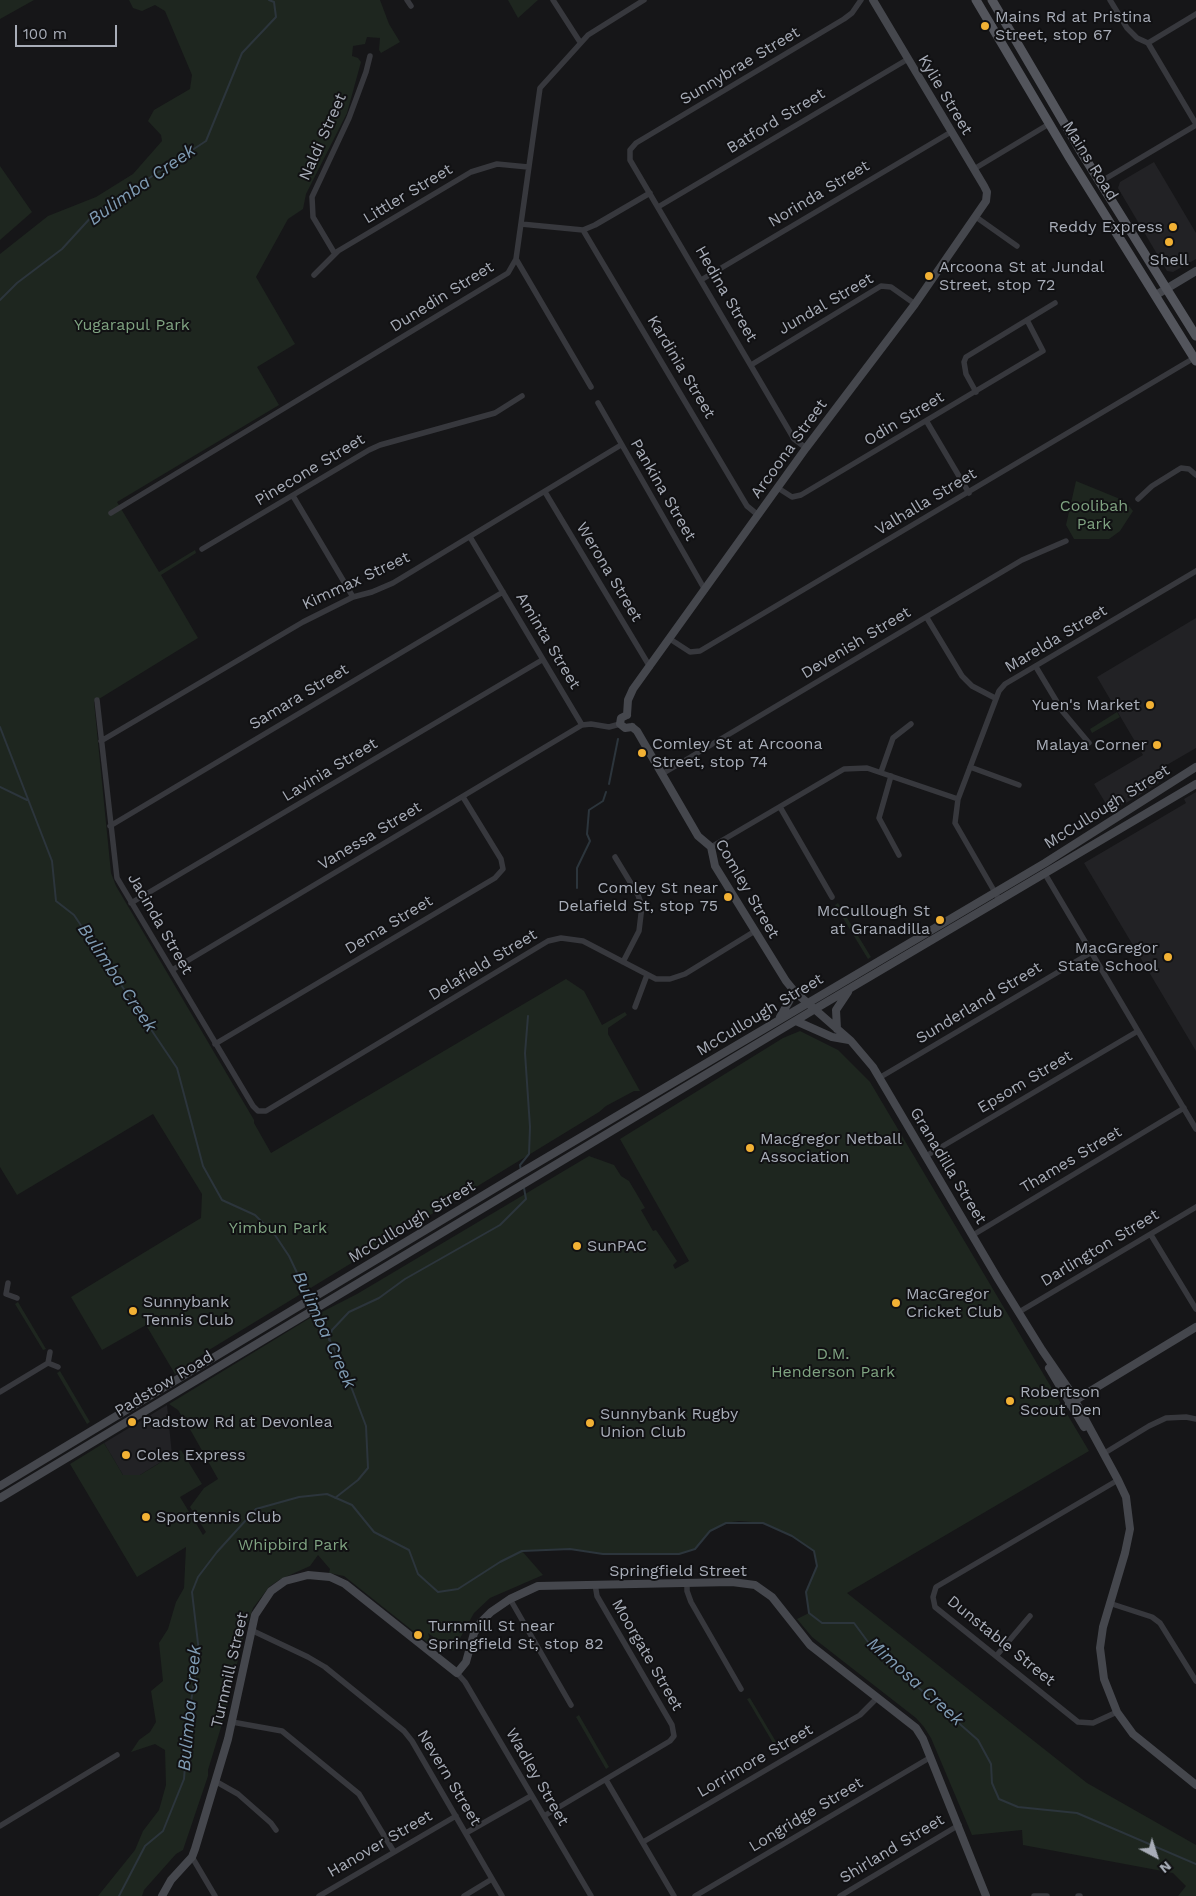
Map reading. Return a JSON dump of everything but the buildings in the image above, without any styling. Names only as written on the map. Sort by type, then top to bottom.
[{"type":"main road","name":"Mains Road","points":[[976,0],[1069,157],[1195,360]]},
{"type":"main road","name":"Mains Road","points":[[992,0],[1080,150],[1168,288],[1196,336]]},
{"type":"main road","points":[[1069,157],[1080,150]]},
{"type":"street","points":[[553,0],[580,42]]},
{"type":"street","name":"Dunedin Street","points":[[111,512],[497,281],[508,272],[516,260],[538,92],[544,82],[591,32],[644,0]]},
{"type":"street","name":"Sunnybrae Street","points":[[630,150],[636,144],[844,19],[855,10],[861,0]]},
{"type":"street","name":"Kylie Street","points":[[873,0],[987,192],[984,204]]},
{"type":"street","points":[[1100,182],[1196,124],[1148,43],[1137,38],[1127,28],[1110,0]]},
{"type":"street","points":[[1148,43],[1196,14]]},
{"type":"street","name":"Naldi Street","points":[[335,254],[313,217],[312,197],[349,118],[370,56]]},
{"type":"street","name":"Batford Street","points":[[658,207],[908,59]]},
{"type":"street","points":[[974,169],[1049,124]]},
{"type":"street","name":"Norinda Street","points":[[701,280],[951,132]]},
{"type":"street","name":"Hedina Street","points":[[630,150],[630,160],[794,439],[806,448]]},
{"type":"street","name":"Littler Street","points":[[314,275],[335,254],[478,169],[503,164],[528,167]]},
{"type":"street","points":[[521,224],[583,230],[650,193]]},
{"type":"street","name":"Arcoona Street","points":[[627,715],[628,700],[633,690],[806,448],[915,304],[984,204]]},
{"type":"street","points":[[976,217],[1017,246]]},
{"type":"street","name":"Kardinia Street","points":[[583,230],[747,506],[758,514]]},
{"type":"street","points":[[516,260],[591,387]]},
{"type":"street","points":[[1156,295],[1196,271]]},
{"type":"street","name":"Jundal Street","points":[[751,365],[881,286],[891,287],[915,304]]},
{"type":"street","points":[[976,392],[966,374],[966,357],[1055,303]]},
{"type":"street","name":"Odin Street","points":[[778,488],[792,497],[801,496],[1044,350],[1027,320]]},
{"type":"street","name":"Valhalla Street","points":[[670,639],[690,652],[700,651],[1195,360]]},
{"type":"street","name":"Pinecone Street","points":[[202,549],[380,445],[495,413],[522,396]]},
{"type":"street","name":"Pankina Street","points":[[598,403],[705,590]]},
{"type":"street","points":[[927,422],[969,493]]},
{"type":"street","name":"Kimmax Street","points":[[102,741],[303,622],[353,597],[372,592],[393,583],[621,445]]},
{"type":"street","points":[[1138,499],[1152,486],[1181,468],[1189,469],[1196,475]]},
{"type":"street","name":"Werona Street","points":[[545,492],[650,666]]},
{"type":"street","points":[[293,496],[353,597]]},
{"type":"street","name":"Aminta Street","points":[[470,536],[582,725]]},
{"type":"street","name":"Devenish Street","points":[[662,774],[1022,560],[1066,542]]},
{"type":"street","name":"Marelda Street","points":[[1000,900],[955,823],[958,799],[995,698],[1005,684],[1196,571]]},
{"type":"street","name":"Samara Street","points":[[110,826],[503,592]]},
{"type":"street","points":[[927,618],[962,676],[972,686],[995,698]]},
{"type":"street","name":"Lavinia Street","points":[[132,903],[542,660]]},
{"type":"street","points":[[1036,667],[1063,712],[1089,743]]},
{"type":"street","name":"Jacinda Street","points":[[97,700],[115,873],[215,1044],[258,1112]]},
{"type":"street","points":[[627,715],[634,720],[632,726],[625,728],[620,724],[621,718],[627,715]]},
{"type":"street","points":[[582,725],[591,724],[609,727],[620,724]]},
{"type":"street","points":[[881,772],[893,738],[911,724]]},
{"type":"street","name":"Vanessa Street","points":[[172,970],[582,725]]},
{"type":"street","name":"Comley Street","points":[[632,726],[698,836],[711,847],[715,866],[793,990],[815,1009]]},
{"type":"street","points":[[970,767],[1019,785]]},
{"type":"street","name":"McCullough Street","points":[[336,1283],[1102,828],[1196,767]]},
{"type":"street","points":[[711,847],[844,769],[867,768],[958,799]]},
{"type":"street","points":[[891,776],[879,818],[898,855]]},
{"type":"street","name":"McCullough Street","points":[[342,1294],[815,1009],[1196,784]]},
{"type":"street","name":"Dema Street","points":[[215,1044],[495,878],[503,869],[502,859],[463,796]]},
{"type":"street","points":[[780,806],[832,897]]},
{"type":"street","points":[[615,857],[638,895],[642,906],[639,931],[623,962]]},
{"type":"street","points":[[1045,874],[1196,1128]]},
{"type":"street","name":"Delafield Street","points":[[258,1112],[266,1111],[548,942],[560,938],[582,941],[656,979],[670,979],[685,974],[755,931]]},
{"type":"street","name":"Sunderland Street","points":[[880,1078],[1092,952]]},
{"type":"street","points":[[635,1007],[648,975]]},
{"type":"street","points":[[837,1028],[836,1010],[853,987]]},
{"type":"street","points":[[778,1020],[787,1006],[793,990]]},
{"type":"street","name":"Granadilla Street","points":[[815,1009],[851,1040],[880,1078],[1118,1480],[1126,1497],[1130,1529],[1125,1553],[1102,1627],[1101,1660],[1104,1679],[1117,1712],[1133,1734],[1196,1785]]},
{"type":"street","points":[[796,1021],[832,1037],[851,1040]]},
{"type":"street","name":"Epsom Street","points":[[926,1156],[1138,1031]]},
{"type":"street","name":"Thames Street","points":[[972,1234],[1184,1108]]},
{"type":"street","name":"Darlington Street","points":[[1019,1312],[1196,1207]]},
{"type":"street","points":[[1151,1235],[1196,1309]]},
{"type":"street","points":[[0,1298],[6,1294],[8,1283]]},
{"type":"street","name":"Padstow Road","points":[[0,1486],[336,1283]]},
{"type":"street","points":[[6,1294],[17,1298]]},
{"type":"street","name":"Padstow Road","points":[[0,1498],[342,1294]]},
{"type":"street","points":[[1072,1402],[1196,1328]]},
{"type":"street","points":[[48,1363],[50,1352]]},
{"type":"street","points":[[0,1392],[48,1363],[58,1366]]},
{"type":"street","points":[[1101,1451],[1166,1418],[1186,1417],[1196,1419]]},
{"type":"street","name":"Dunstable Street","points":[[1117,1712],[1093,1723],[1078,1722],[935,1607],[933,1597],[936,1588],[1118,1480]]},
{"type":"street","name":"Turnmill Street","points":[[192,1857],[232,1722],[255,1615],[271,1591],[284,1582],[308,1575],[330,1577],[345,1584],[457,1674]]},
{"type":"street","name":"Springfield Street","points":[[457,1674],[466,1662],[474,1632],[491,1612],[510,1599],[538,1586],[744,1582],[763,1589],[810,1645],[916,1728],[931,1757],[985,1896]]},
{"type":"street","name":"Moorgate Street","points":[[544,1816],[670,1741],[674,1736],[674,1730],[597,1596],[595,1584]]},
{"type":"street","points":[[687,1584],[687,1592],[691,1602],[741,1688]]},
{"type":"street","points":[[510,1599],[571,1705]]},
{"type":"street","points":[[1109,1603],[1152,1617],[1160,1623],[1196,1681]]},
{"type":"street","points":[[997,1656],[1030,1616]]},
{"type":"street","name":"Nevern Street","points":[[251,1630],[325,1667],[404,1731],[502,1896]]},
{"type":"street","name":"Wadley Street","points":[[457,1674],[465,1682],[590,1896]]},
{"type":"street","name":"Lorrimore Street","points":[[642,1842],[860,1715],[877,1698]]},
{"type":"street","points":[[232,1722],[282,1731],[359,1794],[394,1852]]},
{"type":"street","points":[[0,1826],[117,1754]]},
{"type":"street","name":"Longridge Street","points":[[695,1896],[931,1757]]},
{"type":"street","points":[[606,1780],[674,1896]]},
{"type":"street","points":[[215,1781],[238,1794],[271,1823],[276,1830]]},
{"type":"street","points":[[466,1833],[531,1796]]},
{"type":"street","name":"Hanover Street","points":[[319,1896],[456,1816]]},
{"type":"street","name":"Shirland Street","points":[[840,1896],[958,1826]]},
{"type":"street","points":[[162,1896],[171,1880],[192,1857],[215,1896]]},
{"type":"street","points":[[464,1896],[492,1879]]},
{"type":"street","points":[[1034,1896],[1047,1896]]},
{"type":"shaded area","points":[[1154,162],[1196,233],[1196,259],[1173,272],[1167,271],[1118,188],[1120,182]]},
{"type":"shaded area","points":[[1196,618],[1196,748],[1153,773],[1159,783],[1111,812],[1094,784],[1143,755],[1097,677]]},
{"type":"shaded area","name":"MacGregor State School","points":[[1196,792],[1196,1051],[1084,863],[1186,803],[1184,799]]},
{"type":"shaded area","points":[[167,1405],[172,1455],[140,1475],[123,1475],[104,1443]]},
{"type":"green space","points":[[0,0],[34,0],[0,19]]},
{"type":"green space","name":"Yugarapul Park","points":[[129,0],[380,0],[389,24],[400,42],[381,53],[379,50],[380,38],[367,37],[365,44],[353,46],[352,56],[358,58],[361,62],[347,113],[306,194],[303,209],[288,219],[256,277],[295,344],[257,367],[279,405],[117,502],[159,572],[195,550],[196,553],[161,575],[198,638],[94,702],[111,873],[116,886],[254,1120],[271,1153],[566,979],[584,991],[602,1025],[625,1012],[627,1015],[608,1028],[608,1034],[640,1091],[634,1091],[606,1106],[209,1350],[175,1374],[146,1325],[102,1350],[71,1297],[201,1218],[202,1194],[153,1114],[17,1195],[0,1167],[0,254],[48,216],[96,197],[133,174],[162,141],[161,135],[148,121],[154,110],[190,89],[192,75],[165,11],[155,5],[142,11],[133,8]]},
{"type":"green space","points":[[508,0],[538,0],[518,18]]},
{"type":"green space","points":[[0,166],[32,212],[0,240]]},
{"type":"green space","name":"Coolibah Park","points":[[1076,481],[1125,501],[1133,511],[1120,531],[1109,539],[1074,539],[1066,525]]},
{"type":"green space","points":[[1117,712],[1120,717],[1092,733],[1090,729]]},
{"type":"green space","points":[[838,903],[871,957],[868,959],[835,905]]},
{"type":"green space","points":[[800,1031],[838,1050],[870,1082],[1089,1451],[847,1593],[1087,1783],[1196,1845],[1196,1896],[1178,1896],[1186,1886],[1173,1873],[1023,1845],[1022,1830],[972,1835],[931,1738],[924,1727],[916,1718],[812,1637],[797,1619],[809,1613],[806,1592],[817,1566],[814,1551],[792,1536],[764,1523],[739,1521],[725,1523],[710,1531],[695,1549],[679,1554],[603,1554],[570,1549],[522,1551],[543,1575],[490,1598],[474,1613],[453,1651],[428,1633],[432,1646],[344,1576],[329,1573],[330,1569],[318,1555],[310,1566],[279,1580],[269,1587],[253,1608],[245,1630],[208,1776],[183,1850],[176,1854],[144,1890],[142,1896],[98,1896],[135,1850],[143,1831],[159,1810],[166,1785],[165,1750],[155,1744],[131,1752],[139,1740],[150,1732],[156,1722],[151,1691],[163,1681],[159,1643],[168,1629],[176,1602],[184,1588],[186,1547],[137,1577],[70,1464],[104,1443],[123,1475],[140,1475],[181,1450],[202,1484],[180,1497],[203,1535],[206,1532],[190,1507],[204,1488],[218,1479],[178,1410],[169,1404],[310,1318],[357,1294],[589,1156],[614,1165],[621,1176],[629,1181],[645,1208],[641,1210],[653,1231],[656,1230],[677,1261],[673,1265],[675,1269],[689,1261],[620,1139],[783,1038]]},
{"type":"green space","points":[[18,1302],[46,1349],[43,1350],[15,1304]]},
{"type":"green space","points":[[60,1371],[90,1422],[87,1424],[57,1373]]},
{"type":"green space","points":[[750,1698],[782,1752],[779,1753],[747,1699]]},
{"type":"green space","points":[[579,1715],[609,1767],[606,1769],[576,1717]]},
{"type":"waterway","name":"Bulimba Creek","points":[[0,300],[17,283],[62,249],[94,214],[206,141],[242,53],[276,17],[274,2],[269,0]]},
{"type":"waterway","name":"Bulimba Creek","points":[[0,727],[52,861],[56,901],[74,915],[177,1068],[203,1166],[222,1200],[255,1215],[275,1235],[289,1256],[309,1298]]},
{"type":"waterway","points":[[609,784],[618,739]]},
{"type":"waterway","points":[[0,787],[27,800]]},
{"type":"waterway","points":[[577,888],[577,868],[590,841],[587,834],[589,810],[603,801],[606,792]]},
{"type":"waterway","points":[[521,1171],[520,1165],[529,1154],[530,1127],[525,1053],[528,1016]]},
{"type":"waterway","points":[[329,1340],[332,1330],[349,1312],[379,1298],[405,1279],[500,1225],[526,1199],[524,1188]]},
{"type":"waterway","name":"Bulimba Creek","points":[[316,1311],[347,1376],[366,1426],[368,1468],[358,1480],[335,1498]]},
{"type":"waterway","name":"Mimosa Creek","points":[[119,1896],[145,1846],[163,1831],[184,1779],[189,1714],[199,1652],[192,1592],[198,1577],[217,1552],[256,1509],[299,1497],[327,1494],[352,1505],[374,1532],[409,1550],[418,1574],[438,1592],[458,1589],[500,1562],[522,1551],[570,1549],[603,1554],[679,1554],[695,1549],[710,1531],[726,1523],[763,1523],[792,1536],[814,1551],[817,1566],[806,1592],[809,1613],[822,1623],[854,1623],[871,1646],[978,1740],[991,1764],[992,1783],[999,1799],[1018,1807],[1077,1813],[1196,1864]]},
{"type":"place","name":"Mains Rd at Pristina Street, stop 67","points":[[985,26]]},
{"type":"place","name":"Reddy Express","points":[[1173,227]]},
{"type":"place","name":"Shell","points":[[1169,242]]},
{"type":"place","name":"Arcoona St at Jundal Street, stop 72","points":[[929,276]]},
{"type":"place","name":"Yuen's Market","points":[[1150,705]]},
{"type":"place","name":"Malaya Corner","points":[[1157,745]]},
{"type":"place","name":"Comley St at Arcoona Street, stop 74","points":[[642,753]]},
{"type":"place","name":"Comley St near Delafield St, stop 75","points":[[728,897]]},
{"type":"place","name":"McCullough St at Granadilla","points":[[940,920]]},
{"type":"place","name":"MacGregor State School","points":[[1168,957]]},
{"type":"place","name":"Macgregor Netball Association","points":[[750,1148]]},
{"type":"place","name":"SunPAC","points":[[577,1246]]},
{"type":"place","name":"MacGregor Cricket Club","points":[[896,1303]]},
{"type":"place","name":"Sunnybank Tennis Club","points":[[133,1311]]},
{"type":"place","name":"Robertson Scout Den","points":[[1010,1401]]},
{"type":"place","name":"Padstow Rd at Devonlea","points":[[132,1422]]},
{"type":"place","name":"Sunnybank Rugby Union Club","points":[[590,1423]]},
{"type":"place","name":"Coles Express","points":[[126,1455]]},
{"type":"place","name":"Sportennis Club","points":[[146,1517]]},
{"type":"place","name":"Turnmill St near Springfield St, stop 82","points":[[418,1635]]},
{"type":"park label","name":"Yimbun Park","points":[[278,1228]]},
{"type":"park label","name":"D.M. Henderson Park","points":[[833,1363]]},
{"type":"park label","name":"Whipbird Park","points":[[293,1545]]}]
